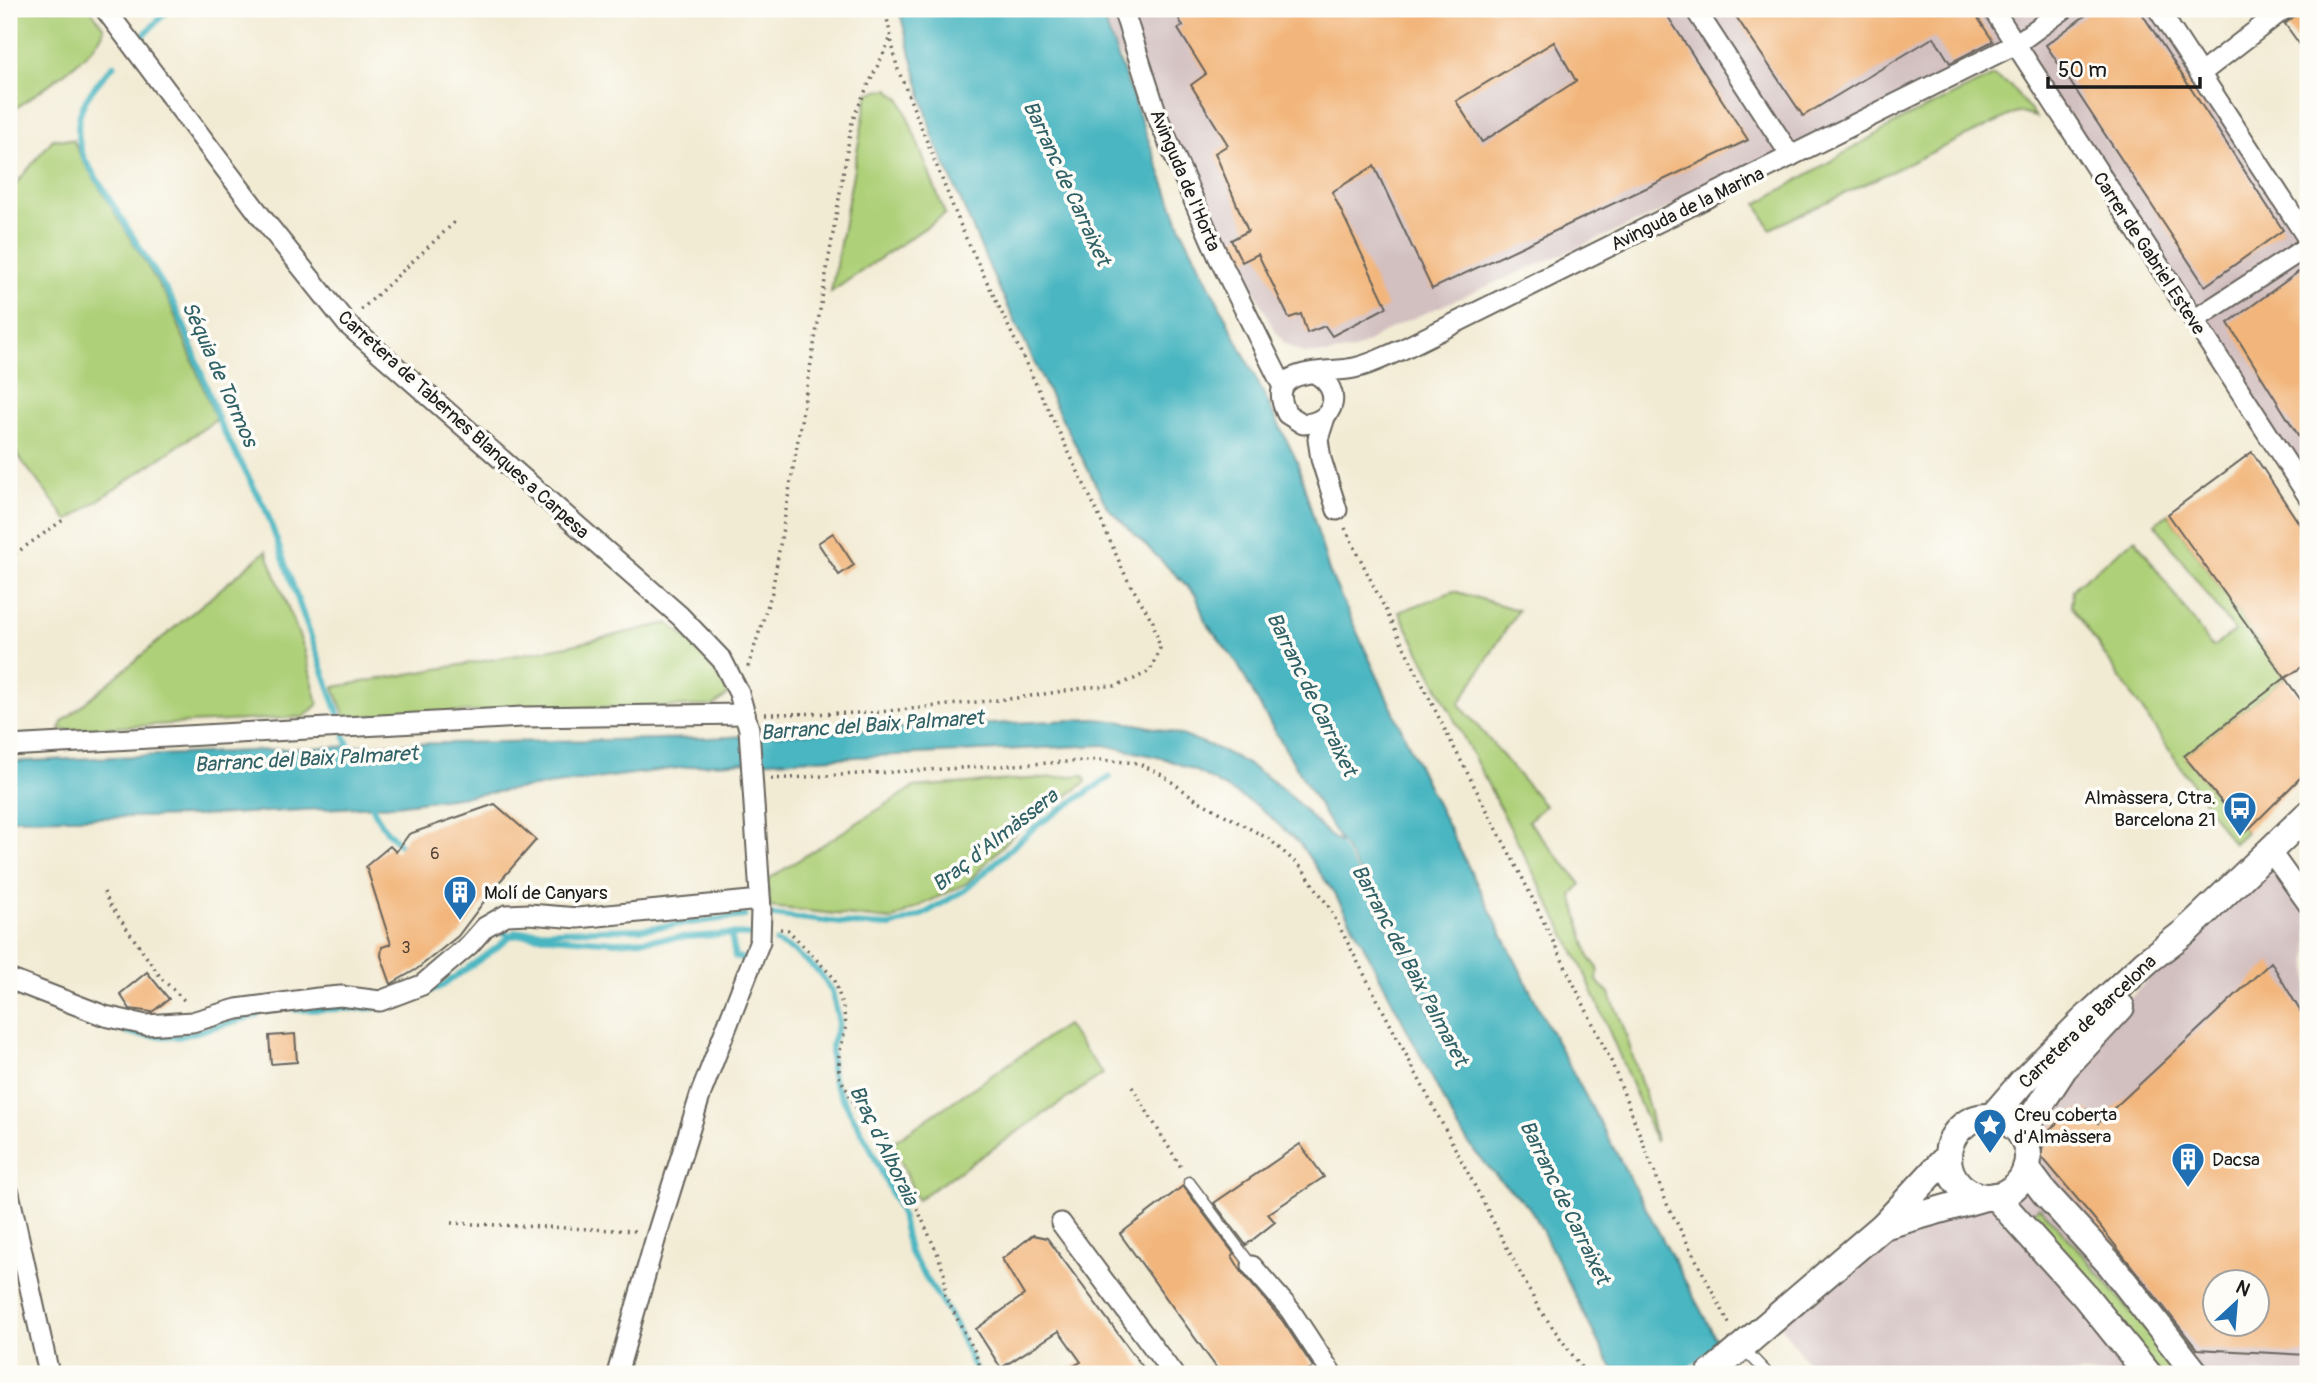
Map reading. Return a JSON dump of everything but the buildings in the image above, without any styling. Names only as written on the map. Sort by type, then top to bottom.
[{"type":"main road","name":"Carretera de Barcelona","points":[[1992,1117],[2023,1081],[2084,1020],[2146,962],[2186,931],[2308,814]]},
{"type":"main road","name":"Carretera de Barcelona","points":[[2021,1134],[2064,1068],[2153,972],[2186,931]]},
{"type":"main road","points":[[1710,1374],[1738,1346],[1883,1226],[1947,1157],[1955,1134],[1964,1124],[1980,1117],[1992,1117],[2013,1126],[2021,1134],[2027,1149],[2026,1168],[2019,1182],[2008,1191],[1883,1226]]},
{"type":"main road","points":[[1947,1157],[1958,1184],[1969,1192],[1990,1197],[2085,1296],[2148,1374]]},
{"type":"main road","points":[[2026,1168],[2044,1192],[2110,1264],[2190,1370]]},
{"type":"street","name":"Carretera de Tabernes Blanques a Carpesa","points":[[105,9],[263,219],[347,324],[680,616],[722,660],[739,693],[747,721],[761,912],[760,941],[701,1093],[617,1374]]},
{"type":"street","name":"Avinguda de l'Horta","points":[[1123,9],[1158,118],[1218,256],[1283,387]]},
{"type":"street","points":[[1695,9],[1791,156]]},
{"type":"street","name":"Carrer de Gabriel Esteve","points":[[1993,9],[2308,496]]},
{"type":"street","name":"Avinguda de la Marina","points":[[1311,373],[1357,368],[1413,344],[2016,44],[2064,9]]},
{"type":"street","points":[[2158,9],[2308,239]]},
{"type":"street","points":[[2200,74],[2284,9]]},
{"type":"street","points":[[2194,320],[2308,246]]},
{"type":"street","points":[[1263,345],[1324,379],[1330,386],[1329,408],[1318,439],[1321,459],[1337,510]]},
{"type":"street","name":"Avinguda de la Marina","points":[[1329,408],[1357,368]]},
{"type":"street","points":[[1311,373],[1297,374],[1283,387],[1282,406],[1297,422],[1321,459]]},
{"type":"street","points":[[1297,422],[1312,424],[1329,408]]},
{"type":"street","points":[[9,746],[522,717],[747,721]]},
{"type":"street","points":[[2270,851],[2308,904]]},
{"type":"street","points":[[9,979],[104,1016],[146,1025],[202,1019],[237,1009],[318,998],[341,996],[380,1001],[422,985],[469,945],[485,927],[506,915],[578,918],[761,912]]},
{"type":"street","points":[[9,1193],[49,1374]]},
{"type":"street","points":[[1061,1223],[1173,1374]]},
{"type":"street","points":[[1252,1266],[1290,1310],[1332,1374]]},
{"type":"lane","points":[[1189,1182],[1252,1266]]},
{"type":"lane","points":[[1738,1346],[1768,1374]]},
{"type":"path","points":[[747,721],[869,713],[1114,686],[1134,680],[1150,671],[1160,648],[1153,622],[1126,577],[964,234],[897,67],[885,9]]},
{"type":"path","points":[[739,693],[772,592],[852,122],[891,37]]},
{"type":"path","points":[[347,324],[457,220]]},
{"type":"path","points":[[1337,510],[1449,738],[1522,877],[1611,1061],[1667,1204],[1738,1346]]},
{"type":"path","points":[[9,558],[63,520]]},
{"type":"path","points":[[751,774],[1100,760],[1138,763],[1269,839],[1302,868],[1329,908],[1538,1307],[1586,1374]]},
{"type":"path","points":[[104,891],[109,903],[161,978],[202,1019]]},
{"type":"path","points":[[761,912],[789,930],[834,978],[844,1007],[846,1025],[839,1056],[839,1076],[883,1156],[908,1188],[938,1255],[945,1277],[945,1296],[974,1350],[983,1374]]},
{"type":"path","points":[[1132,1087],[1189,1182]]},
{"type":"path","points":[[451,1223],[641,1231],[656,1237]]},
{"type":"shaded area","points":[[1100,9],[2158,9],[2308,239],[2308,496],[2016,44],[1791,156],[1397,325],[1354,350],[1326,354],[1303,353],[1285,344],[1272,326],[1221,223],[1109,37]]},
{"type":"shaded area","points":[[2270,851],[2308,904],[2308,1374],[1815,1374],[1776,1319],[1883,1226],[2002,1194],[2019,1182],[2028,1156],[2025,1142],[2064,1068]]},
{"type":"green space","points":[[9,9],[90,9],[104,28],[100,38],[79,61],[9,113]]},
{"type":"green space","points":[[1993,76],[2010,85],[2036,117],[2017,112],[1770,229],[1757,204],[1903,119]]},
{"type":"green space","points":[[889,89],[901,100],[945,214],[831,292],[868,93]]},
{"type":"green space","points":[[53,139],[73,140],[170,303],[216,420],[68,521],[9,444],[9,192]]},
{"type":"green space","points":[[2168,514],[2285,678],[2185,756],[2246,832],[2233,844],[2071,605],[2073,590],[2078,584],[2135,539],[2212,647],[2235,632],[2155,524]]},
{"type":"green space","points":[[266,551],[304,648],[318,704],[304,717],[60,730],[62,722]]},
{"type":"green space","points":[[1454,591],[1518,610],[1459,704],[1545,806],[1528,821],[1581,884],[1572,895],[1589,957],[1598,968],[1597,981],[1609,993],[1622,1022],[1649,1108],[1656,1142],[1583,969],[1399,612]]},
{"type":"green space","points":[[668,623],[703,655],[729,694],[713,706],[574,708],[345,717],[334,687],[563,647]]},
{"type":"green space","points":[[1084,775],[1086,782],[1015,833],[967,883],[891,920],[770,907],[767,880],[914,787]]},
{"type":"green space","points":[[1066,1025],[1103,1074],[917,1200],[893,1142]]},
{"type":"green space","points":[[2039,1207],[2073,1243],[2172,1361],[2174,1366],[2169,1374],[2160,1374],[2029,1216]]},
{"type":"water","points":[[899,9],[1100,9],[1181,228],[1297,461],[1329,571],[1425,780],[1548,1026],[1735,1374],[1617,1374],[1602,1350],[1536,1218],[1528,1206],[1476,1153],[1458,1128],[1353,925],[1299,843],[1259,807],[1196,771],[1166,759],[1104,745],[710,764],[396,805],[195,816],[9,819],[9,762],[398,744],[708,738],[1094,719],[1172,732],[1221,750],[1266,777],[1342,844],[1237,663],[1205,621],[1196,595],[1107,507],[992,273],[932,134]],"holes":[[[1344,847],[1367,886],[1457,1066]]]},
{"type":"pier","points":[[1341,844],[1367,886],[1460,1070],[1366,886]]},
{"type":"pier","points":[[1721,1342],[1738,1374],[1680,1374]]},
{"type":"waterway","name":"Séquia de Tormos","points":[[140,39],[169,9]]},
{"type":"waterway","name":"Séquia de Tormos","points":[[114,65],[95,86],[82,107],[78,130],[84,158],[171,298],[220,424],[266,510],[338,713]]},
{"type":"waterway","name":"Séquia de Tormos","points":[[344,735],[351,752]]},
{"type":"waterway","name":"Braç d'Almàssera","points":[[772,915],[891,926],[922,915],[965,890],[1036,826],[1110,777]]},
{"type":"waterway","name":"Séquia de Tormos","points":[[368,798],[381,824],[406,852]]},
{"type":"waterway","name":"Braç d'Almàssera","points":[[423,994],[442,986],[515,932],[642,929],[745,916]]},
{"type":"waterway","name":"Braç d'Alboraia","points":[[497,930],[511,936],[615,942],[749,935]]},
{"type":"waterway","points":[[731,934],[735,957],[745,959]]},
{"type":"waterway","name":"Braç d'Alboraia","points":[[776,942],[794,951],[819,972],[832,991],[839,1023],[831,1046],[834,1083],[869,1145],[901,1214],[909,1251],[954,1322],[977,1374]]},
{"type":"waterway","points":[[296,1010],[376,1008]]},
{"type":"waterway","points":[[88,1020],[139,1035],[178,1037],[257,1015]]},
{"type":"place","name":"Almàssera, Ctra. Barcelona 21","points":[[2240,838]]},
{"type":"place","name":"Molí de Canyars","points":[[460,922]]},
{"type":"place","name":"Creu coberta d'Almàssera","points":[[1990,1155]]},
{"type":"place","name":"Dacsa","points":[[2188,1189]]},
{"type":"water label","name":"Barranc de Carraixet","points":[[1067,183]]},
{"type":"water label","name":"Barranc de Carraixet","points":[[1312,694]]},
{"type":"water label","name":"Barranc del Baix Palmaret","points":[[872,725]]},
{"type":"water label","name":"Barranc del Baix Palmaret","points":[[306,759]]},
{"type":"water label","name":"Barranc del Baix Palmaret","points":[[1410,965]]},
{"type":"water label","name":"Barranc de Carraixet","points":[[1565,1202]]}]
